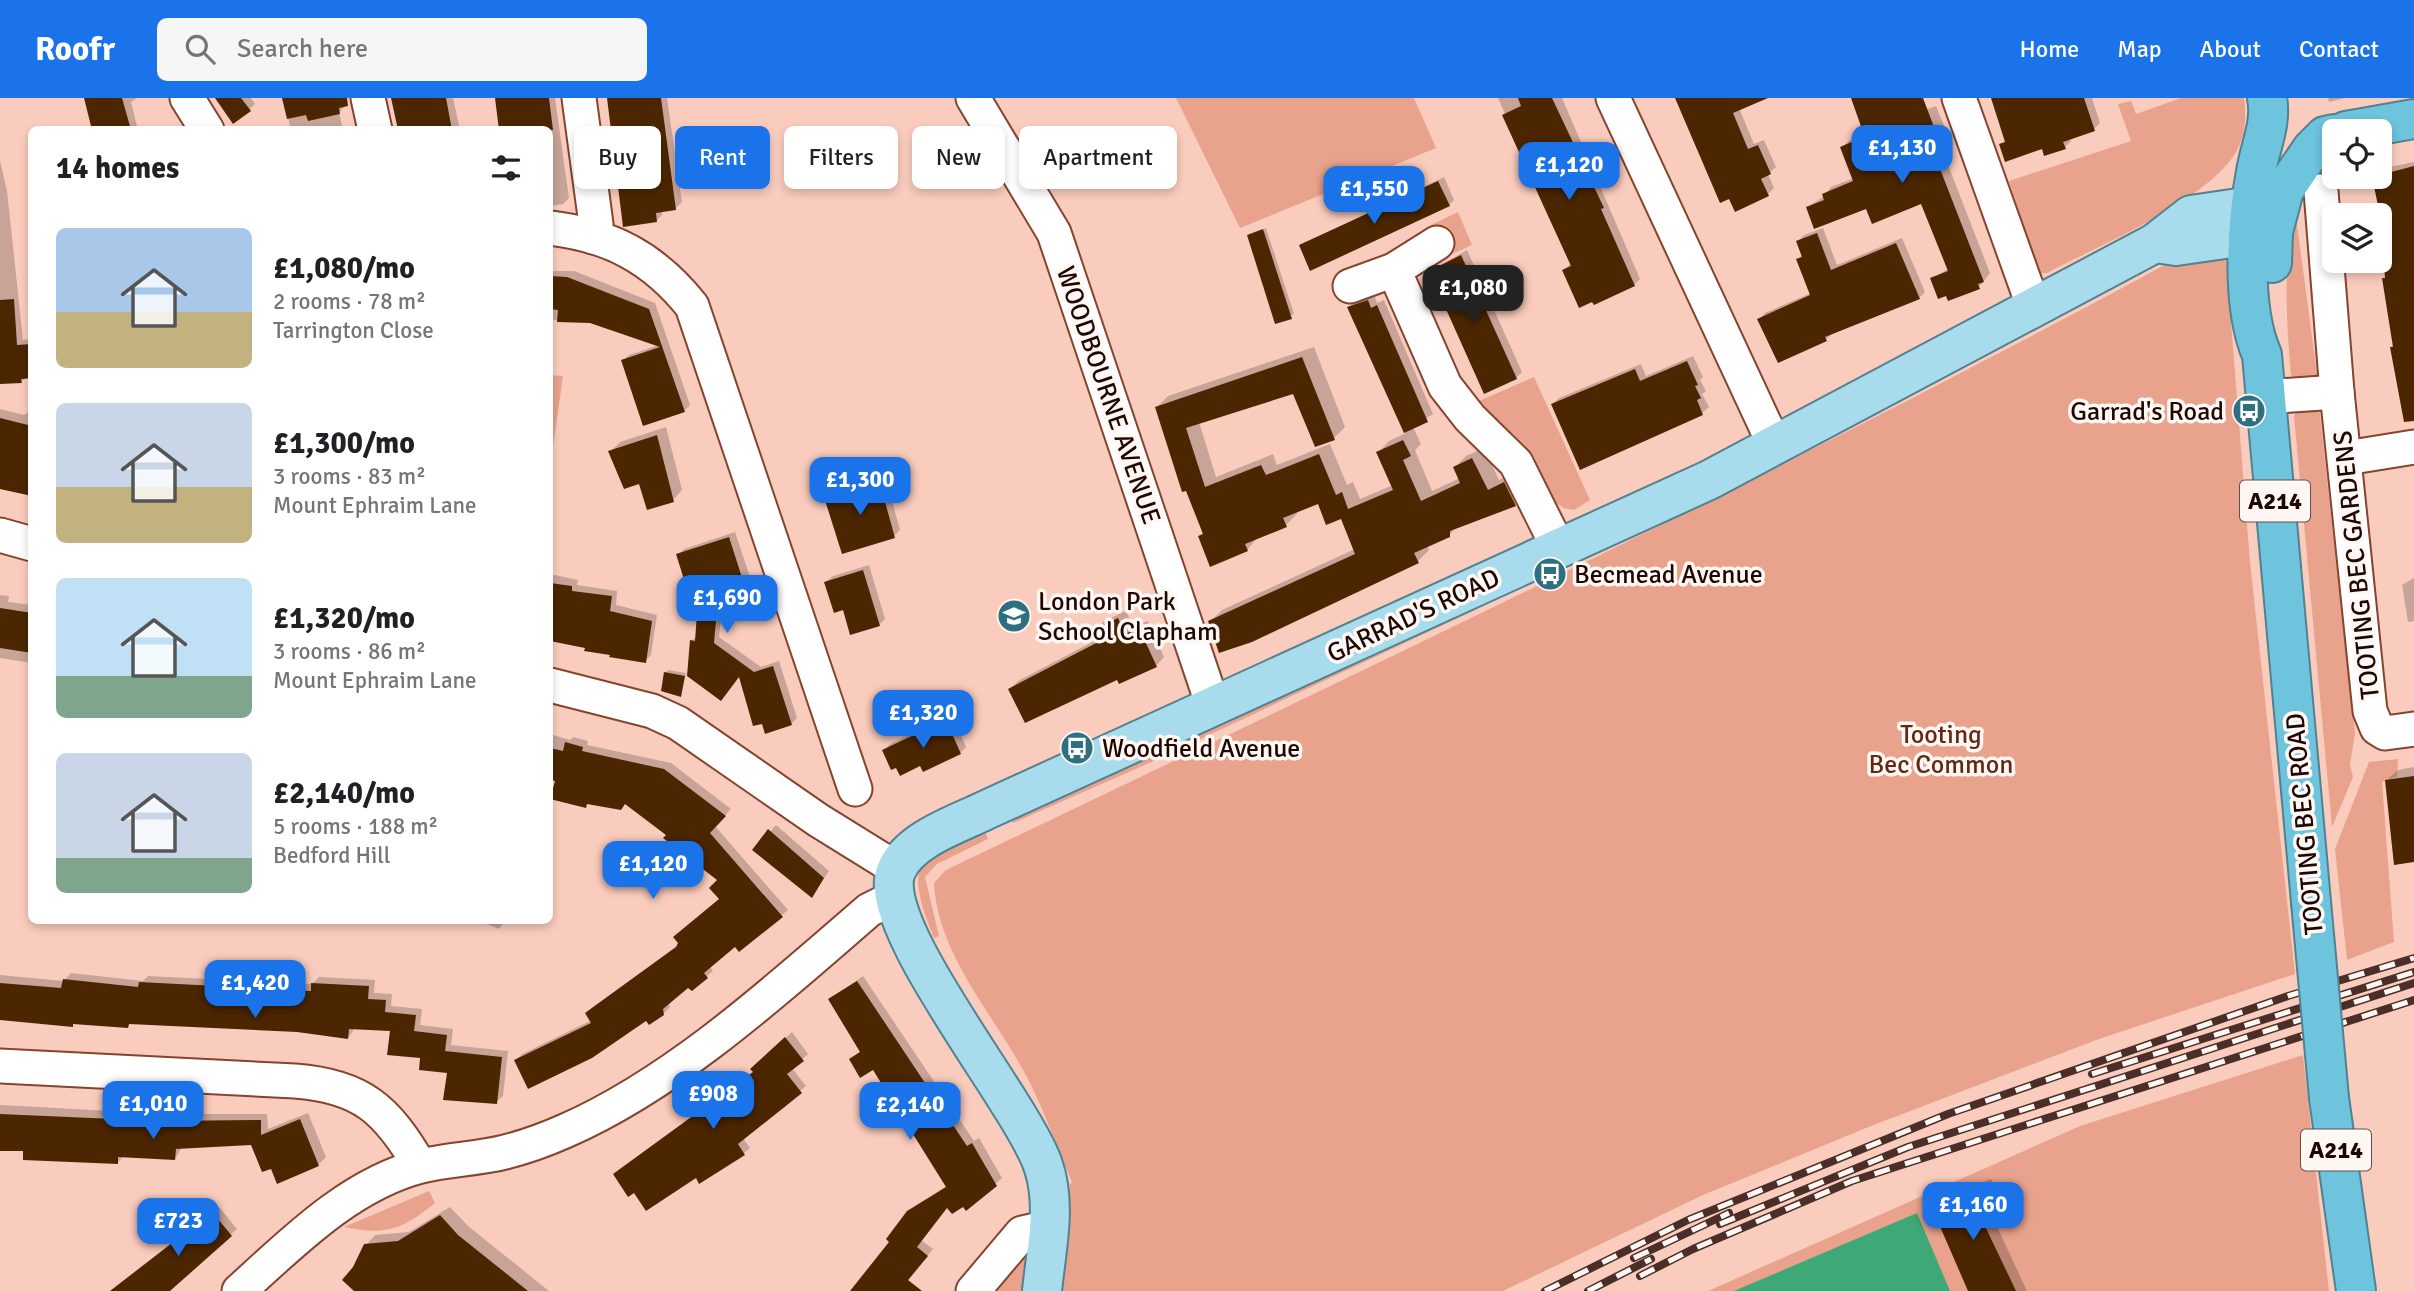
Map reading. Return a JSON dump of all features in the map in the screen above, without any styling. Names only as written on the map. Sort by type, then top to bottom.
[{"type":"highway","name":"A214","points":[[2269,106],[2280,125],[2322,137]]},
{"type":"highway","name":"A214","points":[[2263,215],[2260,148],[2269,106]]},
{"type":"highway","name":"A214","points":[[2392,124],[2414,119]]},
{"type":"highway","points":[[2263,215],[2322,147]]},
{"type":"highway","name":"TOOTING BEC ROAD","points":[[2263,215],[2252,323],[2262,355],[2329,1098],[2356,1291]]},
{"type":"main road","name":"GARRAD'S ROAD","points":[[895,883],[917,845],[1558,547],[1709,480],[2155,243],[2192,215],[2263,215]]},
{"type":"main road","points":[[895,883],[901,922],[925,966],[1027,1129],[1043,1166],[1049,1198],[1049,1227],[1042,1291]]},
{"type":"street","points":[[187,98],[204,126]]},
{"type":"street","points":[[368,98],[374,126]]},
{"type":"street","points":[[579,98],[596,223],[593,237]]},
{"type":"street","name":"WOODBOURNE AVENUE","points":[[973,98],[1054,233],[1213,706]]},
{"type":"street","points":[[1614,98],[1774,444]]},
{"type":"street","points":[[1959,98],[2034,308]]},
{"type":"street","name":"TOOTING BEC GARDENS","points":[[2321,191],[2337,391],[2370,711],[2377,727],[2400,731]]},
{"type":"street","points":[[553,229],[593,237],[648,260],[692,306],[855,789]]},
{"type":"street","points":[[1350,286],[1394,270],[1437,243]]},
{"type":"street","points":[[1394,270],[1445,386],[1470,418],[1516,463],[1558,547]]},
{"type":"street","points":[[2265,397],[2337,391]]},
{"type":"street","points":[[2346,458],[2414,447]]},
{"type":"street","points":[[0,535],[28,543]]},
{"type":"street","points":[[239,1291],[300,1236],[348,1202],[420,1166],[505,1152],[566,1131],[689,1061],[869,910],[895,883],[848,835],[818,820],[678,723],[652,711],[553,686]]},
{"type":"street","points":[[0,1066],[339,1086],[357,1095],[387,1119],[420,1166]]},
{"type":"street","points":[[973,1291],[1022,1233],[1049,1227]]},
{"type":"green space","points":[[1176,98],[1414,98],[1436,148],[1240,228]]},
{"type":"green space","points":[[2181,98],[2244,98],[2244,131],[2230,161],[2211,181],[2156,217],[2047,273],[2041,273],[2036,266],[2009,181],[2131,141],[2118,104],[2131,101],[2136,114]]},
{"type":"green space","points":[[2295,210],[2318,381],[2299,381],[2291,375],[2287,292]]},
{"type":"green space","points":[[1458,212],[1472,245],[1443,258],[1429,226]]},
{"type":"green space","name":"Tooting Bec Common","points":[[2183,255],[2226,259],[2250,562],[2295,974],[2099,1039],[1871,1126],[1703,1195],[1503,1291],[987,1291],[1072,1182],[1030,1083],[972,987],[946,937],[938,911],[934,883],[946,870],[1723,494],[1878,416]]},
{"type":"green space","points":[[553,375],[563,376],[553,447]]},
{"type":"green space","points":[[1534,377],[1590,500],[1574,510],[1564,508],[1550,499],[1522,447],[1479,401]]},
{"type":"green space","points":[[2319,406],[2355,733],[2350,765],[2353,777],[2332,827],[2294,416],[2299,407]]},
{"type":"green space","points":[[1472,606],[1475,610],[1192,743],[1190,736]]},
{"type":"green space","points":[[1177,741],[1181,749],[1013,823],[1010,817]]},
{"type":"green space","points":[[2398,759],[2397,776],[2382,782],[2394,942],[2347,960],[2335,849],[2369,762]]},
{"type":"green space","points":[[983,826],[988,839],[937,864],[925,877],[939,936],[934,938],[919,893],[920,865]]},
{"type":"green space","points":[[2303,1055],[2329,1291],[1708,1291],[2080,1126]]},
{"type":"green space","points":[[429,1191],[435,1203],[403,1224],[371,1231],[344,1227]]},
{"type":"shaded area","points":[[1917,1213],[1950,1291],[1734,1291]]},
{"type":"building","points":[[84,98],[122,98],[130,126],[91,126]]},
{"type":"building","points":[[215,98],[241,98],[251,111],[233,124]]},
{"type":"building","points":[[282,98],[347,98],[348,106],[339,108],[340,114],[308,121],[306,115],[287,119]]},
{"type":"building","points":[[391,98],[446,98],[451,126],[397,126]]},
{"type":"building","points":[[495,98],[549,98],[552,126],[498,126]]},
{"type":"building","points":[[607,98],[661,98],[676,210],[656,213],[657,222],[623,227],[618,189],[661,189],[661,126],[610,126]]},
{"type":"building","points":[[1518,98],[1552,98],[1604,208],[1601,209],[1635,286],[1594,305],[1592,302],[1579,308],[1562,270],[1571,266],[1502,115],[1521,106]]},
{"type":"building","points":[[1675,98],[1768,98],[1733,113],[1748,149],[1758,145],[1771,174],[1761,179],[1769,196],[1735,212],[1729,199],[1720,203]]},
{"type":"building","points":[[1851,98],[1923,98],[1937,135],[1928,138],[1984,282],[1978,284],[1980,289],[1948,301],[1946,296],[1938,299],[1930,278],[1948,271],[1921,204],[1872,224],[1866,209],[1814,229],[1806,207],[1824,200],[1822,194],[1853,181],[1840,147],[1854,141],[1852,136],[1863,132]]},
{"type":"building","points":[[1991,98],[2084,98],[2095,131],[2063,142],[2066,149],[2044,156],[2042,149],[2005,162],[1999,144],[2005,142]]},
{"type":"building","points":[[2414,166],[2414,421],[2404,422],[2390,347],[2393,347],[2382,278],[2385,278],[2385,273],[2392,273],[2392,203],[2377,203],[2375,189],[2392,189],[2392,172]]},
{"type":"building","points":[[1438,181],[1450,206],[1310,271],[1299,245]]},
{"type":"building","points":[[1263,229],[1292,319],[1275,324],[1247,235]]},
{"type":"building","points":[[1817,233],[1831,270],[1896,243],[1920,299],[1825,337],[1827,341],[1778,363],[1757,319],[1810,295],[1796,259],[1802,257],[1796,241]]},
{"type":"building","points":[[1461,255],[1517,379],[1484,394],[1429,271]]},
{"type":"building","points":[[553,276],[567,277],[649,309],[685,412],[643,426],[621,360],[660,347],[590,323],[557,322],[558,310],[553,309]]},
{"type":"building","points":[[14,299],[17,345],[28,344],[28,378],[21,379],[22,383],[0,384],[0,300]]},
{"type":"building","points":[[1368,300],[1371,308],[1377,305],[1428,422],[1404,433],[1347,307]]},
{"type":"building","points":[[1302,357],[1335,440],[1315,447],[1293,394],[1186,428],[1205,487],[1261,465],[1266,475],[1319,454],[1336,495],[1342,492],[1348,509],[1393,490],[1376,452],[1403,440],[1411,456],[1403,460],[1421,501],[1460,483],[1453,467],[1472,458],[1488,490],[1504,482],[1516,506],[1450,531],[1450,537],[1414,553],[1419,563],[1252,642],[1219,653],[1208,621],[1355,554],[1341,519],[1326,525],[1318,504],[1283,518],[1287,527],[1245,544],[1248,551],[1210,567],[1198,536],[1203,534],[1186,491],[1182,492],[1155,407]]},
{"type":"building","points":[[1687,361],[1698,385],[1695,386],[1701,398],[1697,400],[1703,415],[1580,470],[1551,404],[1635,369],[1640,381]]},
{"type":"building","points":[[0,418],[28,425],[28,495],[0,489]]},
{"type":"building","points":[[657,435],[674,502],[647,510],[639,484],[624,489],[608,451]]},
{"type":"building","points":[[879,480],[895,538],[842,554],[824,497]]},
{"type":"building","points":[[729,537],[752,609],[716,621],[714,643],[754,672],[773,666],[792,725],[765,734],[762,724],[753,726],[739,677],[721,701],[687,676],[690,640],[695,641],[699,585],[687,589],[676,554]]},
{"type":"building","points":[[863,570],[880,626],[850,635],[843,610],[834,613],[824,582]]},
{"type":"building","points":[[553,583],[572,586],[572,591],[612,596],[610,611],[652,621],[646,663],[584,651],[585,648],[553,642]]},
{"type":"building","points":[[0,608],[28,612],[28,652],[0,648]]},
{"type":"building","points":[[1118,618],[1125,634],[1139,628],[1157,667],[1119,684],[1117,680],[1025,723],[1008,689],[1100,641],[1094,629]]},
{"type":"building","points":[[664,672],[685,676],[681,697],[661,691]]},
{"type":"building","points":[[946,720],[961,754],[923,772],[920,766],[900,776],[896,768],[891,770],[882,750]]},
{"type":"building","points":[[565,742],[583,747],[582,751],[664,769],[726,816],[710,833],[783,917],[739,952],[735,947],[704,973],[708,978],[692,991],[688,988],[663,1009],[664,1015],[649,1025],[646,1021],[592,1058],[528,1089],[514,1060],[591,1023],[585,1013],[676,947],[678,943],[673,937],[719,899],[709,888],[717,880],[663,838],[666,835],[625,804],[621,810],[587,804],[586,808],[553,800],[553,749],[563,751]]},
{"type":"building","points":[[2414,776],[2414,862],[2394,865],[2385,780]]},
{"type":"building","points":[[768,829],[824,878],[812,898],[752,850]]},
{"type":"building","points":[[63,979],[138,987],[139,982],[311,991],[311,983],[369,986],[368,999],[386,1000],[385,1012],[416,1015],[414,1031],[447,1035],[445,1051],[502,1057],[497,1104],[443,1100],[447,1073],[419,1070],[420,1058],[387,1055],[390,1031],[349,1029],[348,1039],[297,1032],[129,1024],[128,1028],[73,1024],[73,1027],[0,1020],[0,983],[61,988]]},
{"type":"building","points":[[857,981],[967,1146],[972,1143],[997,1186],[966,1211],[963,1207],[952,1214],[947,1208],[917,1247],[928,1256],[908,1280],[922,1291],[850,1291],[889,1242],[886,1239],[907,1211],[946,1187],[873,1070],[860,1078],[849,1059],[860,1052],[828,999]]},
{"type":"building","points":[[785,1037],[804,1061],[787,1074],[802,1093],[738,1144],[745,1155],[699,1184],[696,1178],[646,1211],[634,1193],[628,1197],[613,1174],[753,1072],[750,1069]]},
{"type":"building","points":[[0,1114],[160,1121],[261,1120],[261,1135],[300,1119],[319,1166],[277,1184],[271,1169],[262,1172],[251,1145],[176,1149],[175,1160],[118,1157],[118,1164],[23,1160],[23,1151],[0,1151]]},
{"type":"building","points":[[1982,1186],[1997,1218],[1984,1224],[2016,1291],[1968,1291],[1932,1208]]},
{"type":"building","points":[[212,1212],[232,1236],[170,1291],[110,1291]]},
{"type":"building","points":[[440,1215],[458,1235],[528,1291],[354,1291],[342,1280],[353,1267],[364,1244],[398,1241]]},
{"type":"railway","points":[[1545,1291],[1688,1220],[1948,1114],[2288,996],[2414,958]]},
{"type":"railway","points":[[2092,1074],[2414,972]]},
{"type":"railway","points":[[1720,1224],[1908,1147],[2414,983]]},
{"type":"railway","points":[[1640,1276],[1693,1249],[1852,1181],[2414,1000]]},
{"type":"railway","points":[[1634,1258],[1729,1213]]},
{"type":"railway","points":[[1588,1291],[1651,1259]]},
{"type":"place","name":"Garrad's Road","points":[[2249,411]]},
{"type":"place","name":"Becmead Avenue","points":[[1550,574]]},
{"type":"place","name":"London Park School Clapham","points":[[1014,616]]},
{"type":"place","name":"Woodfield Avenue","points":[[1077,748]]}]
